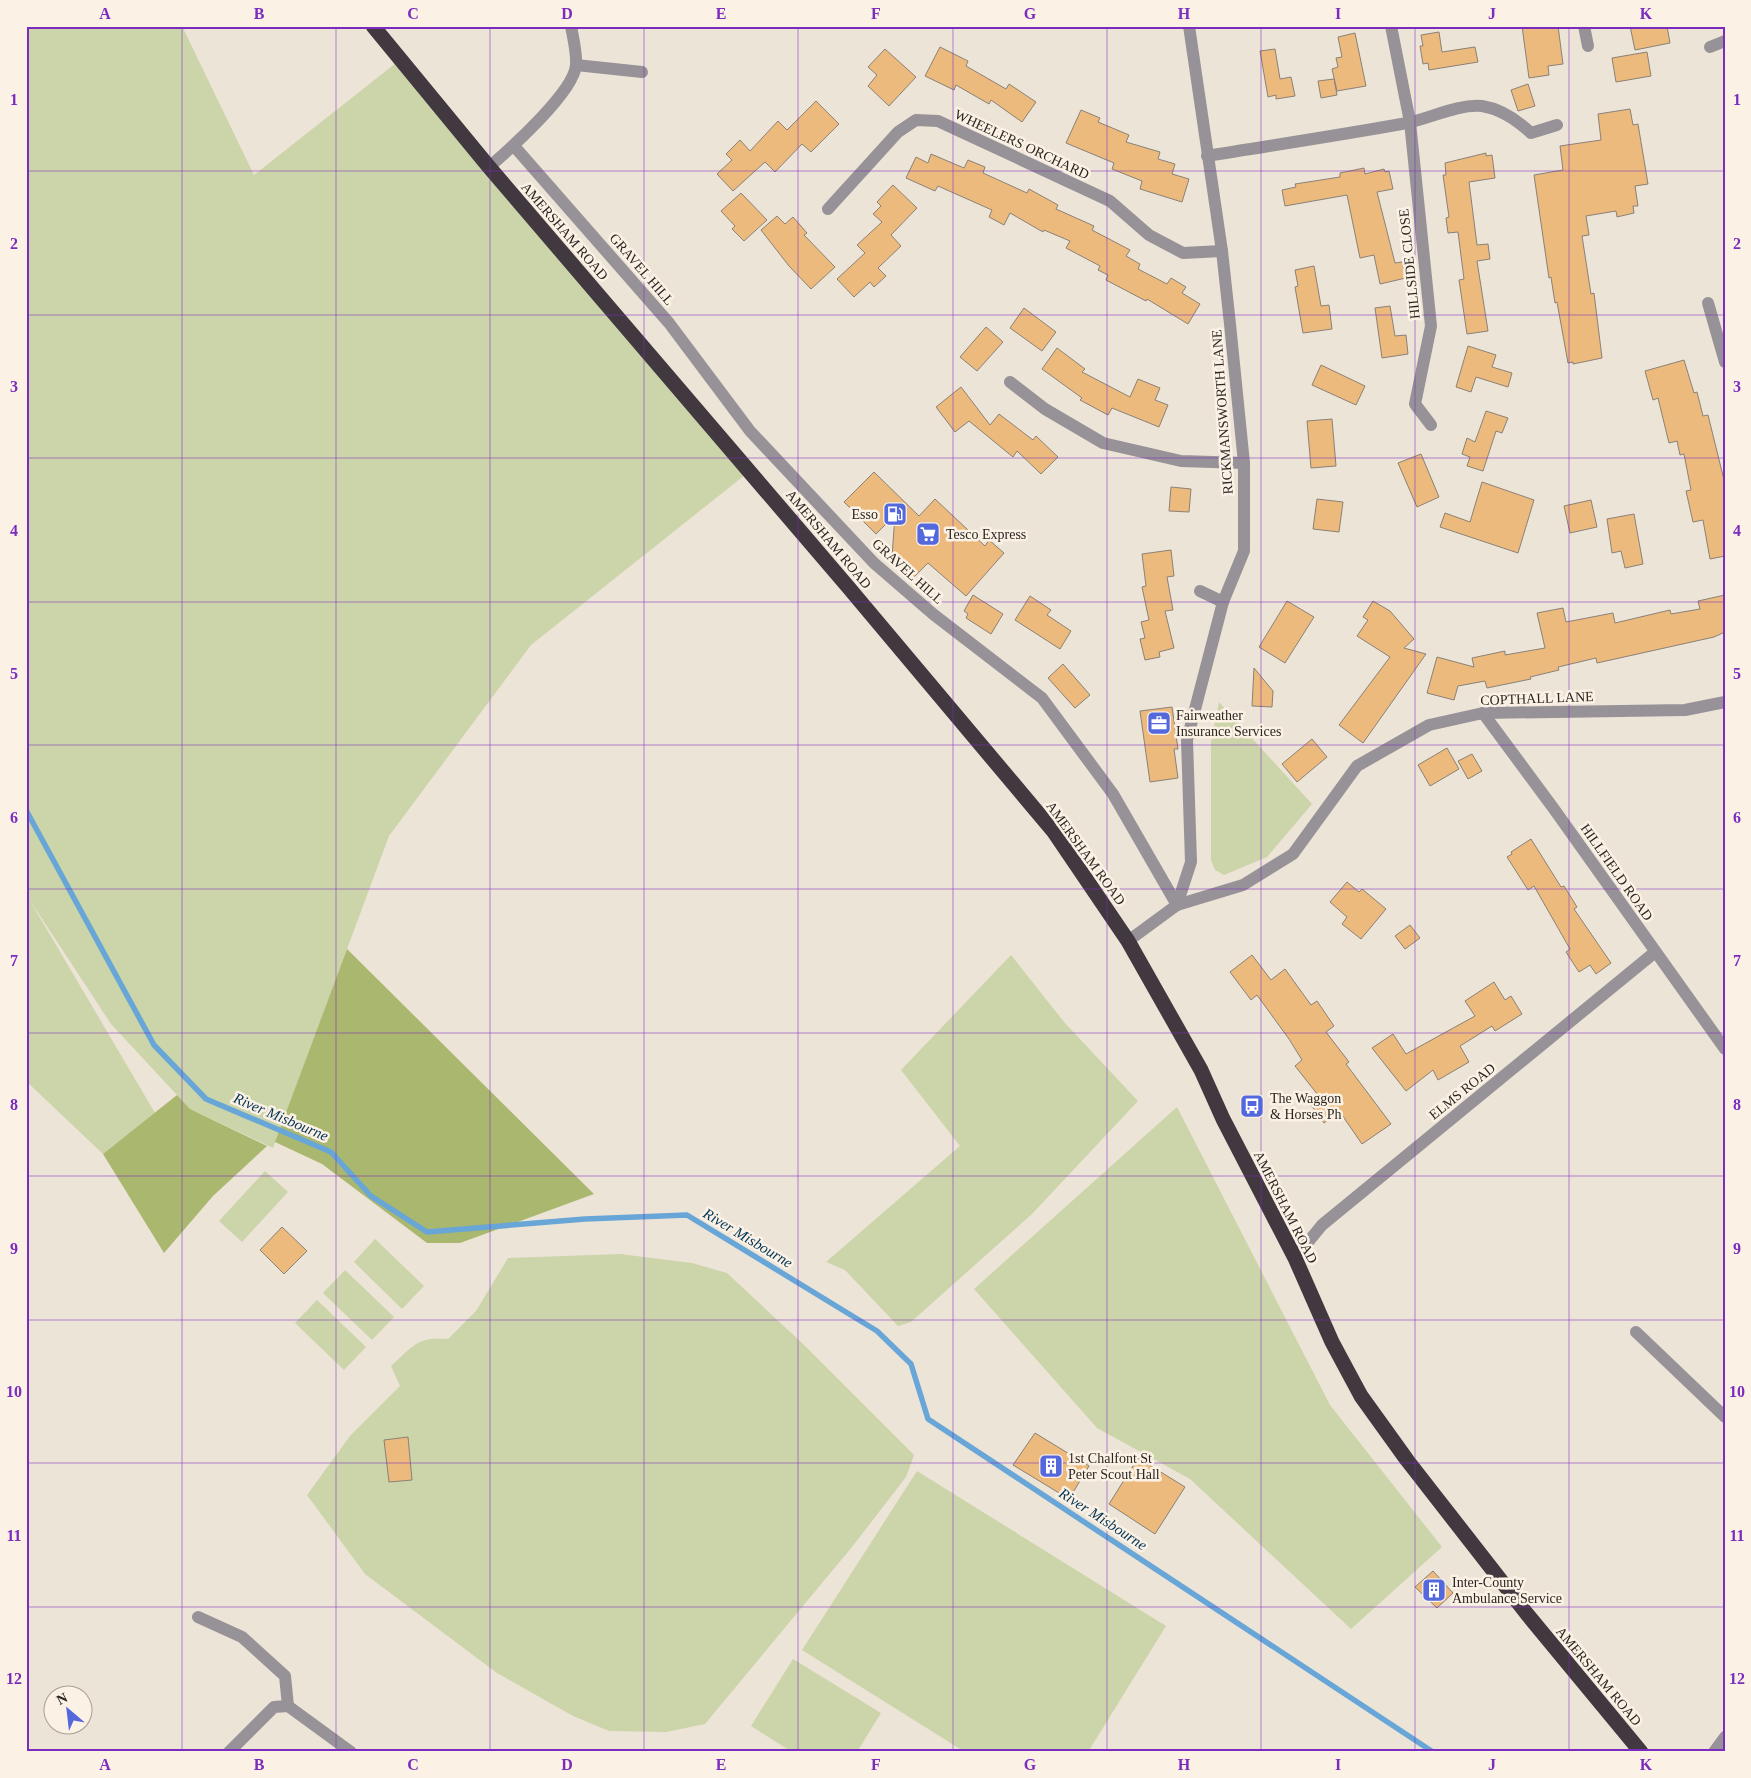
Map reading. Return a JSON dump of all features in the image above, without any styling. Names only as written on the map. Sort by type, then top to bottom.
[{"type":"highway","name":"AMERSHAM ROAD","points":[[373,26],[489,167],[850,588],[1054,832],[1128,941],[1201,1070],[1223,1119],[1295,1258],[1332,1342],[1361,1396],[1407,1460],[1527,1614],[1641,1752]]},
{"type":"street","points":[[489,167],[514,146],[570,85],[576,65],[571,26]]},
{"type":"street","name":"RICKMANSWORTH LANE","points":[[1177,905],[1191,862],[1187,740],[1222,602],[1244,551],[1244,463],[1222,251],[1189,26]]},
{"type":"street","name":"HILLSIDE CLOSE","points":[[1391,26],[1410,122],[1431,326],[1415,404],[1431,426]]},
{"type":"street","points":[[1584,26],[1588,46]]},
{"type":"street","points":[[1710,47],[1725,41]]},
{"type":"street","points":[[576,65],[642,72]]},
{"type":"street","points":[[1207,156],[1410,122],[1448,111],[1479,106],[1493,108],[1517,120],[1531,133],[1557,125]]},
{"type":"street","name":"WHEELERS ORCHARD","points":[[828,209],[898,132],[916,120],[938,122],[1110,201],[1149,235],[1183,253],[1222,251]]},
{"type":"street","name":"GRAVEL HILL","points":[[514,146],[669,323],[750,431],[874,563],[933,614],[1042,698],[1113,794],[1177,905]]},
{"type":"street","points":[[1708,303],[1725,362]]},
{"type":"street","points":[[1010,382],[1045,409],[1103,443],[1181,461],[1244,463]]},
{"type":"street","points":[[1200,591],[1222,602]]},
{"type":"street","name":"COPTHALL LANE","points":[[1177,905],[1243,885],[1293,854],[1357,766],[1429,725],[1483,713],[1685,710],[1725,702]]},
{"type":"street","name":"HILLFIELD ROAD","points":[[1483,713],[1554,809],[1654,952],[1725,1049]]},
{"type":"street","points":[[1128,941],[1177,905]]},
{"type":"street","name":"ELMS ROAD","points":[[1295,1258],[1322,1225],[1654,952]]},
{"type":"street","points":[[1636,1332],[1725,1417]]},
{"type":"street","points":[[198,1617],[242,1637],[285,1676],[288,1706]]},
{"type":"street","points":[[229,1752],[274,1707],[288,1706],[351,1752]]},
{"type":"street","points":[[1714,1752],[1725,1737]]},
{"type":"green space","points":[[26,26],[182,26],[254,175],[401,59],[750,471],[531,645],[389,836],[273,1148],[190,1109],[111,1024],[29,899],[155,1113],[103,1154],[26,1081]]},
{"type":"green space","points":[[1219,702],[1312,804],[1267,857],[1224,875],[1215,870],[1211,860],[1211,742]]},
{"type":"green space","points":[[347,949],[594,1194],[460,1243],[427,1243],[322,1164],[275,1142]]},
{"type":"green space","points":[[1011,955],[1064,1022],[1138,1101],[1032,1214],[911,1322],[898,1326],[845,1270],[826,1262],[960,1146],[901,1070]]},
{"type":"green space","points":[[177,1095],[190,1109],[267,1146],[213,1196],[164,1253],[103,1154]]},
{"type":"green space","points":[[1177,1107],[1330,1405],[1442,1547],[1351,1629],[1190,1479],[1097,1428],[974,1289]]},
{"type":"green space","points":[[265,1171],[288,1192],[242,1242],[219,1221]]},
{"type":"green space","points":[[375,1239],[424,1286],[402,1309],[354,1262]]},
{"type":"green space","points":[[620,1254],[692,1263],[727,1273],[802,1343],[914,1455],[906,1477],[852,1547],[705,1724],[666,1732],[609,1731],[573,1716],[497,1673],[365,1574],[307,1495],[350,1436],[400,1386],[391,1366],[416,1344],[430,1339],[448,1339],[476,1311],[508,1258]]},
{"type":"green space","points":[[345,1270],[394,1317],[372,1340],[323,1293]]},
{"type":"green space","points":[[317,1300],[366,1347],[344,1370],[295,1323]]},
{"type":"green space","points":[[917,1471],[1166,1626],[1088,1752],[965,1752],[802,1650]]},
{"type":"green space","points":[[793,1659],[881,1713],[857,1752],[792,1752],[751,1726]]},
{"type":"building","points":[[1522,26],[1558,26],[1563,64],[1548,66],[1549,75],[1529,78]]},
{"type":"building","points":[[1630,26],[1667,26],[1670,43],[1635,50]]},
{"type":"building","points":[[1439,32],[1442,52],[1475,47],[1478,62],[1429,70],[1428,63],[1423,64],[1420,46],[1423,46],[1421,35]]},
{"type":"building","points":[[1355,33],[1366,86],[1337,91],[1332,69],[1338,67],[1336,58],[1342,57],[1338,37]]},
{"type":"building","points":[[940,47],[968,61],[966,66],[1006,89],[1009,84],[1036,102],[1022,122],[991,100],[989,104],[956,85],[954,90],[925,76]]},
{"type":"building","points":[[885,49],[916,77],[889,106],[868,86],[877,75],[868,67]]},
{"type":"building","points":[[1275,49],[1280,79],[1291,77],[1295,96],[1276,99],[1276,95],[1268,97],[1260,51]]},
{"type":"building","points":[[1647,52],[1651,76],[1616,82],[1612,58]]},
{"type":"building","points":[[1334,79],[1337,95],[1321,98],[1318,81]]},
{"type":"building","points":[[1528,84],[1535,106],[1518,111],[1511,90]]},
{"type":"building","points":[[816,101],[839,124],[811,152],[802,144],[775,172],[765,162],[733,191],[717,174],[732,160],[726,154],[740,140],[750,151],[778,121],[787,130]]},
{"type":"building","points":[[1630,109],[1633,125],[1638,124],[1648,184],[1635,186],[1638,206],[1633,206],[1634,213],[1617,217],[1616,211],[1586,216],[1589,235],[1582,236],[1591,294],[1594,293],[1602,358],[1573,364],[1573,362],[1568,363],[1557,302],[1555,303],[1551,277],[1549,278],[1534,175],[1563,170],[1560,146],[1601,140],[1598,114]]},
{"type":"building","points":[[1081,110],[1100,118],[1098,122],[1129,135],[1126,142],[1160,152],[1158,159],[1175,164],[1172,174],[1189,179],[1182,202],[1140,189],[1142,181],[1112,169],[1114,163],[1066,143]]},
{"type":"building","points":[[1486,153],[1486,156],[1492,155],[1495,178],[1469,182],[1477,245],[1488,244],[1490,259],[1477,261],[1488,331],[1467,334],[1459,280],[1464,279],[1458,232],[1448,233],[1446,218],[1449,217],[1443,175],[1446,175],[1445,163]]},
{"type":"building","points":[[931,154],[964,168],[968,160],[985,167],[983,173],[1027,193],[1029,189],[1058,205],[1056,209],[1094,226],[1092,230],[1130,250],[1126,256],[1140,264],[1138,269],[1167,284],[1171,278],[1186,287],[1182,293],[1200,304],[1188,324],[1147,299],[1146,301],[1106,280],[1108,275],[1098,270],[1100,266],[1066,248],[1070,241],[1044,230],[1043,232],[1010,213],[1004,225],[989,217],[992,210],[938,186],[935,191],[906,178],[916,157],[928,163]]},
{"type":"building","points":[[1364,168],[1365,174],[1384,169],[1385,172],[1389,171],[1393,189],[1377,192],[1395,263],[1402,262],[1406,278],[1380,284],[1374,255],[1360,258],[1347,195],[1285,206],[1282,190],[1296,187],[1295,184],[1340,177],[1340,173]]},
{"type":"building","points":[[893,185],[917,208],[891,235],[901,246],[878,268],[886,276],[874,287],[870,282],[854,297],[837,279],[865,253],[857,245],[882,222],[873,214],[881,206],[877,202]]},
{"type":"building","points":[[741,193],[767,220],[744,241],[732,229],[735,226],[721,211]]},
{"type":"building","points":[[777,216],[785,224],[793,217],[807,233],[804,235],[835,267],[811,289],[789,266],[761,230]]},
{"type":"building","points":[[1314,266],[1321,306],[1329,305],[1332,329],[1303,333],[1295,287],[1298,286],[1295,270]]},
{"type":"building","points":[[1390,306],[1395,336],[1406,335],[1408,354],[1382,358],[1375,308]]},
{"type":"building","points":[[1024,308],[1056,332],[1042,351],[1010,328]]},
{"type":"building","points":[[986,327],[1003,342],[977,371],[960,357]]},
{"type":"building","points":[[1468,346],[1496,355],[1492,367],[1512,373],[1508,387],[1476,377],[1471,392],[1456,387]]},
{"type":"building","points":[[1057,348],[1085,369],[1082,372],[1130,397],[1138,379],[1160,388],[1155,400],[1168,405],[1159,427],[1112,408],[1108,415],[1080,400],[1082,398],[1042,369]]},
{"type":"building","points":[[1684,360],[1694,393],[1697,392],[1703,416],[1708,415],[1725,484],[1725,556],[1710,559],[1703,520],[1693,522],[1686,491],[1691,490],[1684,454],[1680,455],[1677,441],[1669,443],[1658,398],[1653,400],[1645,371]]},
{"type":"building","points":[[1321,365],[1365,386],[1356,405],[1312,385]]},
{"type":"building","points":[[961,387],[990,425],[999,414],[1033,440],[1036,436],[1058,457],[1041,474],[1017,451],[1013,457],[969,421],[955,432],[936,407]]},
{"type":"building","points":[[1486,411],[1508,418],[1502,433],[1496,431],[1483,471],[1467,466],[1470,457],[1462,454],[1467,438],[1475,442]]},
{"type":"building","points":[[1332,419],[1336,466],[1311,468],[1307,421]]},
{"type":"building","points":[[1421,454],[1439,497],[1417,507],[1398,463]]},
{"type":"building","points":[[874,472],[919,516],[935,499],[985,546],[989,540],[1004,553],[966,596],[928,563],[914,577],[892,557],[895,515],[876,534],[844,502]]},
{"type":"building","points":[[1482,482],[1534,500],[1518,553],[1440,527],[1445,513],[1470,522]]},
{"type":"building","points":[[1171,487],[1191,489],[1189,512],[1169,511]]},
{"type":"building","points":[[1317,499],[1343,502],[1339,532],[1313,529]]},
{"type":"building","points":[[1591,500],[1597,527],[1570,533],[1564,506]]},
{"type":"building","points":[[1634,514],[1643,564],[1625,568],[1621,551],[1612,553],[1607,519]]},
{"type":"building","points":[[1171,550],[1174,576],[1167,577],[1173,610],[1165,611],[1174,648],[1159,652],[1160,657],[1145,660],[1140,639],[1145,638],[1141,622],[1149,620],[1142,587],[1146,586],[1142,554]]},
{"type":"building","points":[[973,595],[1003,614],[991,634],[966,618],[968,614],[964,611]]},
{"type":"building","points":[[1725,595],[1725,632],[1714,637],[1597,663],[1596,658],[1558,667],[1559,670],[1530,677],[1531,679],[1487,688],[1485,681],[1458,686],[1454,700],[1427,693],[1437,657],[1474,667],[1472,658],[1505,651],[1505,655],[1545,648],[1537,613],[1563,608],[1566,622],[1613,613],[1615,623],[1670,610],[1671,614],[1700,609],[1698,601]]},
{"type":"building","points":[[1030,596],[1051,610],[1047,615],[1071,631],[1060,649],[1015,620]]},
{"type":"building","points":[[1287,601],[1314,617],[1285,663],[1259,647]]},
{"type":"building","points":[[1373,601],[1390,611],[1414,639],[1404,648],[1426,654],[1363,743],[1339,725],[1390,657],[1357,636],[1368,620],[1363,617]]},
{"type":"building","points":[[1063,664],[1090,695],[1075,708],[1048,678]]},
{"type":"building","points":[[1254,668],[1273,691],[1272,707],[1252,706]]},
{"type":"building","points":[[1172,707],[1178,749],[1174,749],[1178,778],[1150,782],[1140,711]]},
{"type":"building","points":[[1312,739],[1327,757],[1297,782],[1282,764]]},
{"type":"building","points":[[1447,748],[1459,769],[1430,786],[1418,765]]},
{"type":"building","points":[[1472,754],[1482,771],[1468,779],[1458,761]]},
{"type":"building","points":[[1531,839],[1561,887],[1564,886],[1577,907],[1574,909],[1611,963],[1596,974],[1590,965],[1579,972],[1566,952],[1570,949],[1534,886],[1528,890],[1507,857],[1512,854],[1511,852]]},
{"type":"building","points":[[1347,882],[1359,892],[1362,889],[1386,909],[1361,939],[1342,924],[1347,917],[1330,902]]},
{"type":"building","points":[[1410,925],[1420,938],[1405,949],[1395,936]]},
{"type":"building","points":[[1252,955],[1271,980],[1285,969],[1311,1005],[1317,1001],[1334,1026],[1326,1032],[1349,1062],[1346,1064],[1391,1124],[1362,1144],[1342,1115],[1335,1120],[1332,1117],[1324,1123],[1309,1102],[1318,1095],[1295,1066],[1302,1060],[1289,1039],[1257,995],[1251,1000],[1230,972]]},
{"type":"building","points":[[1494,982],[1505,1000],[1511,996],[1522,1014],[1495,1031],[1492,1026],[1460,1046],[1469,1062],[1438,1080],[1433,1070],[1406,1091],[1372,1048],[1393,1034],[1406,1054],[1475,1016],[1465,1001]]},
{"type":"building","points":[[282,1227],[307,1251],[284,1274],[260,1250]]},
{"type":"building","name":"1st Chalfont St Peter Scout Hall","points":[[1035,1433],[1089,1466],[1069,1499],[1013,1465]]},
{"type":"building","points":[[408,1437],[412,1480],[389,1482],[384,1440]]},
{"type":"building","points":[[1138,1458],[1185,1487],[1155,1534],[1109,1504]]},
{"type":"building","name":"Inter-County Ambulance Service","points":[[1433,1571],[1453,1593],[1437,1608],[1415,1587]]},
{"type":"waterway","name":"River Misbourne","points":[[26,810],[154,1045],[206,1099],[331,1152],[371,1196],[427,1232],[585,1219],[687,1215],[877,1331],[911,1364],[928,1419],[1433,1752]]},
{"type":"place","name":"Esso","points":[[895,514]]},
{"type":"place","name":"Tesco Express","points":[[928,534]]},
{"type":"place","name":"Fairweather Insurance Services","points":[[1159,723]]},
{"type":"place","name":"The Waggon & Horses Ph","points":[[1252,1106]]},
{"type":"place","name":"1st Chalfont St Peter Scout Hall","points":[[1051,1466]]},
{"type":"place","name":"Inter-County Ambulance Service","points":[[1434,1590]]}]
